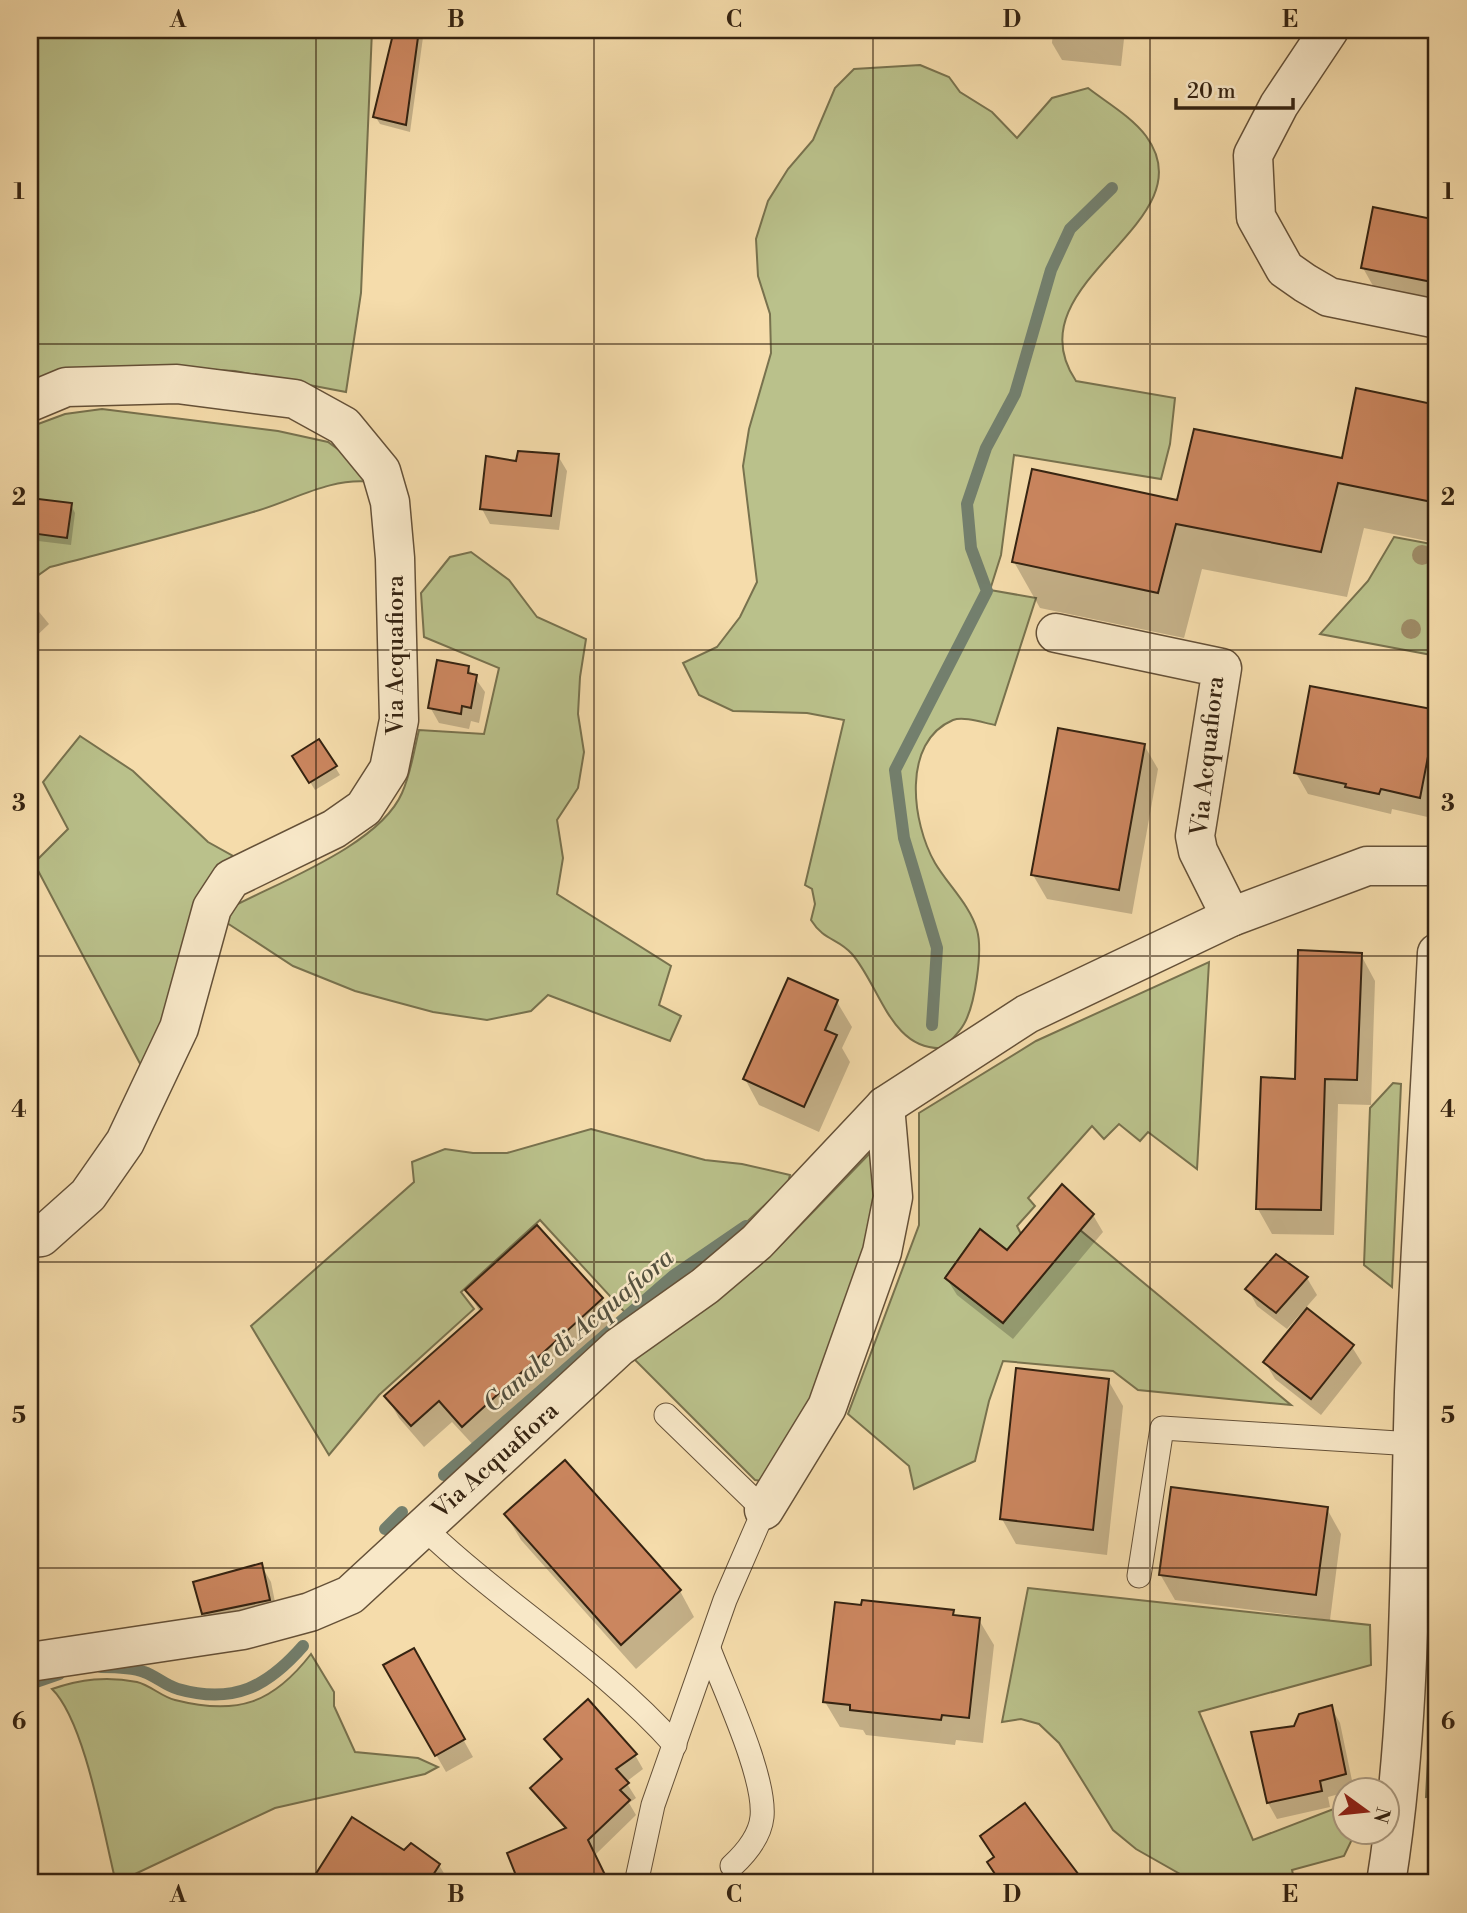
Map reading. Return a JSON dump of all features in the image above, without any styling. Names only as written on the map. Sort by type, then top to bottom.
[{"type":"street","points":[[1329,30],[1279,105],[1253,155],[1256,217],[1285,269],[1304,283],[1329,296],[1437,319]]},
{"type":"street","name":"Via Acquafiora","points":[[30,402],[66,387],[177,384],[295,399],[345,426],[381,471],[390,502],[395,558],[399,720],[389,769],[364,808],[334,829],[231,879],[212,908],[179,1028],[125,1142],[88,1195],[41,1237],[30,1238]]},
{"type":"street","name":"Via Acquafiora","points":[[1056,633],[1222,668],[1195,836],[1198,851],[1231,917]]},
{"type":"street","name":"Via Acquafiora","points":[[30,1662],[243,1630],[310,1612],[349,1595],[619,1347],[705,1286],[757,1242],[885,1106],[1027,1014],[1231,917],[1367,866],[1437,866]]},
{"type":"street","points":[[1386,1883],[1399,1785],[1437,953]]},
{"type":"street","points":[[764,1510],[827,1407],[882,1252],[894,1197],[885,1106]]},
{"type":"lane","points":[[638,1879],[653,1805],[725,1600],[764,1510],[666,1415]]},
{"type":"lane","points":[[1139,1576],[1162,1427],[1413,1444]]},
{"type":"lane","points":[[422,1526],[544,1630],[623,1691],[675,1745]]},
{"type":"lane","points":[[709,1649],[755,1773],[761,1802],[762,1819],[754,1840],[732,1866]]},
{"type":"green space","points":[[92,30],[372,30],[361,293],[346,392],[235,371],[142,366],[30,383],[30,36]]},
{"type":"green space","points":[[920,65],[949,77],[960,92],[992,112],[1017,138],[1052,98],[1088,88],[1126,116],[1146,136],[1159,168],[1153,197],[1135,226],[1086,283],[1068,313],[1062,346],[1076,381],[1175,398],[1170,444],[1161,479],[1014,455],[1001,555],[990,590],[1036,598],[995,725],[968,719],[953,720],[936,731],[925,746],[918,764],[917,806],[927,846],[935,863],[969,912],[979,939],[972,1004],[962,1027],[944,1048],[926,1046],[911,1040],[889,1014],[852,954],[821,932],[811,920],[815,904],[812,889],[805,885],[844,720],[807,713],[733,711],[699,695],[683,663],[717,647],[740,617],[757,582],[743,466],[749,429],[771,353],[770,314],[758,276],[756,239],[768,201],[788,169],[813,140],[835,88],[854,69]]},
{"type":"green space","points":[[102,409],[278,431],[328,442],[361,466],[372,482],[356,481],[326,486],[228,519],[50,567],[30,581],[30,427],[65,414]]},
{"type":"green space","points":[[1394,537],[1437,545],[1437,656],[1320,634],[1368,581]]},
{"type":"green space","points":[[471,552],[509,580],[537,617],[586,639],[578,714],[584,752],[578,788],[557,820],[563,858],[557,894],[671,966],[659,1005],[681,1016],[670,1041],[548,995],[531,1011],[487,1020],[433,1012],[355,991],[293,966],[224,921],[234,906],[328,859],[373,829],[402,793],[419,730],[484,734],[499,668],[424,637],[421,593],[450,557]]},
{"type":"green space","points":[[80,736],[133,771],[208,842],[233,856],[222,865],[145,1073],[34,863],[68,829],[43,782]]},
{"type":"green space","points":[[1209,962],[1197,1169],[1148,1132],[1140,1141],[1119,1124],[1104,1139],[1092,1126],[1028,1198],[1035,1206],[1017,1226],[1021,1234],[1008,1251],[980,1229],[945,1278],[1003,1323],[1080,1230],[1291,1405],[1138,1390],[1113,1371],[1003,1361],[989,1401],[975,1461],[914,1489],[909,1466],[848,1414],[919,1225],[919,1113],[1036,1041]]},
{"type":"green space","points":[[1393,1083],[1401,1084],[1392,1287],[1364,1265],[1370,1108]]},
{"type":"green space","points":[[591,1129],[705,1160],[742,1164],[790,1175],[788,1183],[733,1235],[631,1319],[540,1220],[461,1292],[474,1309],[379,1395],[329,1455],[251,1326],[414,1182],[412,1162],[445,1149],[473,1153],[507,1153]]},
{"type":"green space","points":[[874,1149],[880,1168],[857,1291],[803,1418],[761,1481],[755,1480],[630,1355],[741,1281],[776,1250]]},
{"type":"green space","points":[[1437,1587],[1437,1795],[1426,1797]]},
{"type":"green space","points":[[1028,1588],[1370,1625],[1371,1665],[1199,1712],[1253,1840],[1330,1810],[1330,1846],[1349,1846],[1344,1856],[1292,1870],[1295,1883],[1196,1883],[1136,1849],[1113,1830],[1059,1743],[1039,1724],[1021,1719],[1002,1722]]},
{"type":"green space","points":[[311,1654],[334,1692],[334,1706],[355,1752],[418,1758],[438,1767],[425,1774],[275,1808],[116,1883],[84,1752],[64,1705],[52,1689],[84,1681],[115,1679],[142,1684],[175,1700],[197,1705],[236,1705],[268,1694],[283,1684]]},
{"type":"building","points":[[394,30],[419,30],[406,125],[373,117]]},
{"type":"building","points":[[1373,207],[1437,220],[1437,283],[1361,268]]},
{"type":"building","points":[[1356,388],[1437,405],[1437,503],[1338,483],[1321,552],[1176,524],[1158,593],[1012,562],[1032,469],[1177,500],[1194,429],[1342,458]]},
{"type":"building","points":[[518,451],[559,454],[551,516],[480,509],[486,456],[516,461]]},
{"type":"building","points":[[30,498],[72,503],[67,538],[30,533]]},
{"type":"building","points":[[437,660],[469,666],[468,673],[477,675],[471,708],[462,706],[461,714],[428,708]]},
{"type":"building","points":[[1310,686],[1437,710],[1420,798],[1381,789],[1379,794],[1294,773]]},
{"type":"building","points":[[1058,728],[1145,744],[1119,890],[1031,875]]},
{"type":"building","points":[[319,739],[337,766],[309,783],[292,756]]},
{"type":"building","points":[[1298,950],[1362,953],[1357,1080],[1325,1079],[1321,1210],[1256,1209],[1261,1077],[1295,1079]]},
{"type":"building","points":[[788,978],[838,1000],[825,1030],[837,1035],[804,1107],[743,1079]]},
{"type":"building","points":[[1062,1184],[1094,1214],[1003,1323],[945,1278],[980,1229],[1007,1250]]},
{"type":"building","points":[[537,1225],[603,1298],[462,1427],[439,1401],[411,1426],[384,1396],[482,1309],[465,1290]]},
{"type":"building","points":[[1276,1254],[1308,1277],[1276,1313],[1245,1289]]},
{"type":"building","points":[[1307,1308],[1354,1345],[1311,1399],[1263,1362]]},
{"type":"building","points":[[1016,1368],[1109,1379],[1093,1530],[1000,1519]]},
{"type":"building","points":[[565,1460],[681,1590],[621,1645],[504,1514]]},
{"type":"building","points":[[1171,1487],[1328,1507],[1316,1595],[1159,1575]]},
{"type":"building","points":[[262,1563],[270,1600],[202,1614],[193,1582]]},
{"type":"building","points":[[862,1600],[954,1610],[953,1615],[980,1618],[969,1718],[942,1715],[941,1720],[850,1710],[850,1705],[823,1702],[835,1602],[861,1605]]},
{"type":"building","points":[[414,1648],[465,1739],[435,1756],[383,1665]]},
{"type":"building","points":[[588,1699],[637,1754],[616,1769],[629,1783],[620,1790],[630,1800],[588,1840],[609,1883],[519,1883],[507,1853],[566,1828],[530,1788],[562,1759],[544,1739]]},
{"type":"building","points":[[1332,1705],[1346,1774],[1330,1776],[1320,1781],[1322,1791],[1267,1803],[1251,1732],[1294,1726],[1299,1714]]},
{"type":"building","points":[[1025,1803],[1085,1883],[1001,1883],[987,1862],[994,1857],[980,1836]]},
{"type":"building","points":[[352,1817],[404,1850],[411,1843],[440,1864],[428,1883],[310,1883]]},
{"type":"waterway","points":[[932,1025],[937,948],[904,838],[895,770],[987,591],[971,548],[967,504],[986,448],[1015,394],[1051,270],[1070,229],[1112,188]]},
{"type":"waterway","name":"Canale di Acquafiora","points":[[444,1475],[673,1276],[746,1226]]},
{"type":"waterway","name":"Canale di Acquafiora","points":[[385,1529],[402,1512]]},
{"type":"waterway","name":"Canale di Acquafiora","points":[[101,1667],[139,1670],[174,1688],[216,1695],[233,1693],[263,1681],[277,1672],[303,1646]]},
{"type":"waterway","name":"Canale di Acquafiora","points":[[30,1684],[59,1674]]}]
